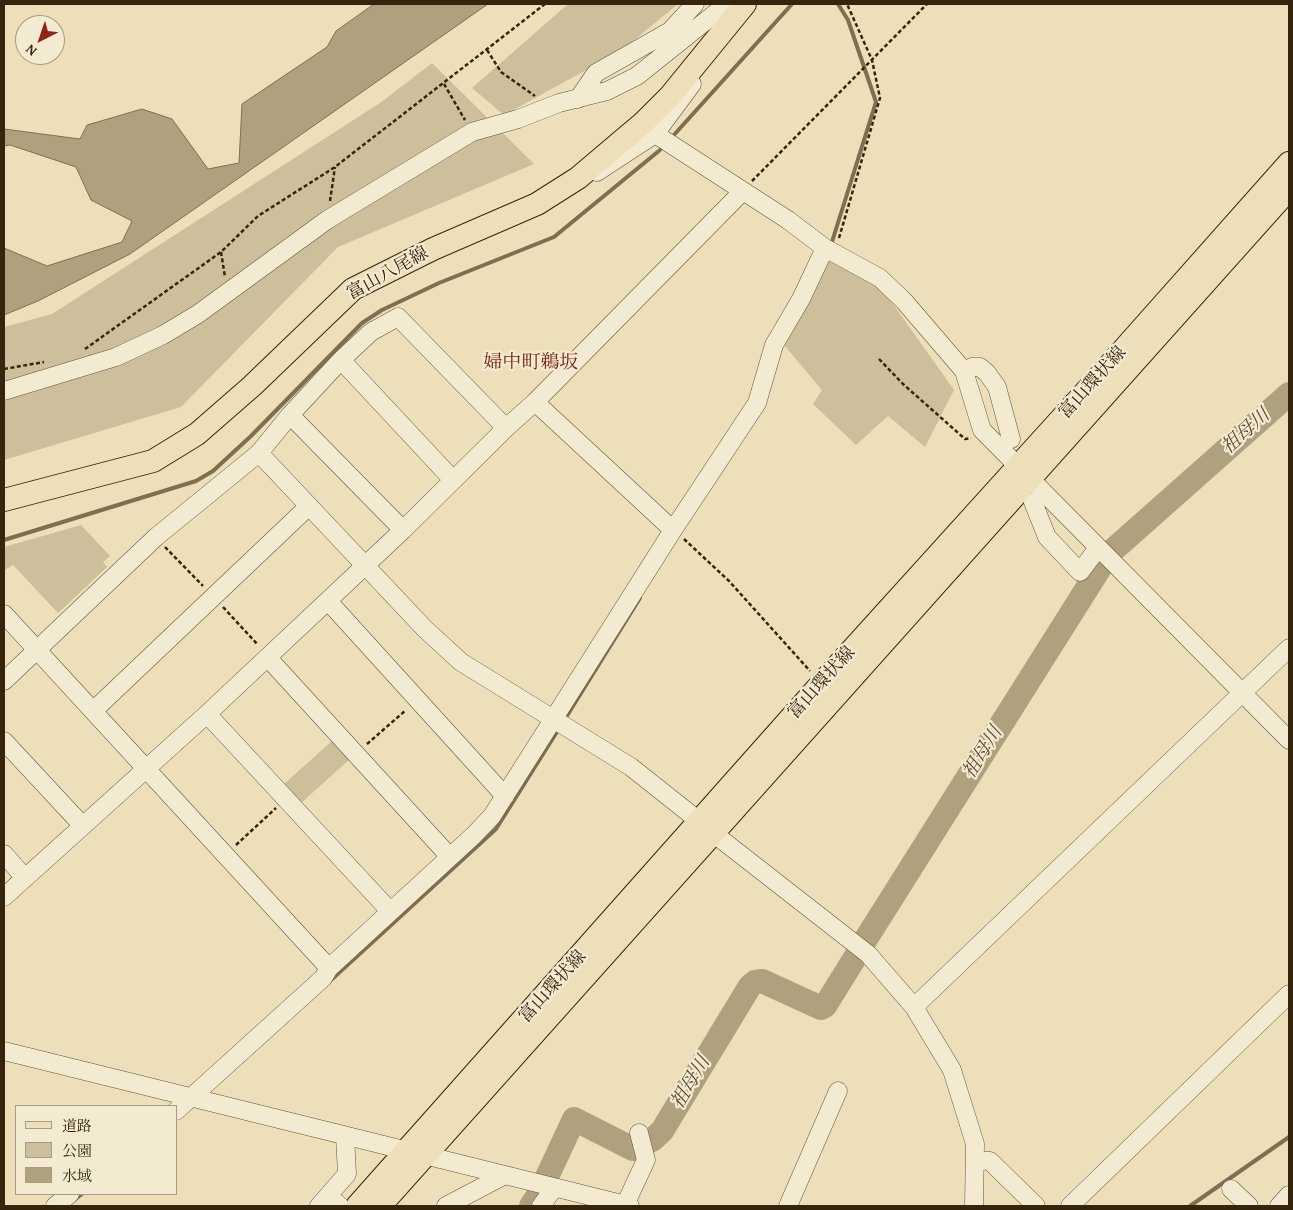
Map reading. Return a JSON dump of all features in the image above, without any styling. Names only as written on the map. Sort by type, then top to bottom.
[{"type":"main road","name":"富山八尾線","points":[[4,500],[153,461],[197,434],[252,386],[353,289],[433,249],[537,204],[578,178],[642,123],[670,96],[736,5]]},
{"type":"main road","name":"富山環状線","points":[[380,1206],[415,1154],[562,978],[706,827],[1024,472],[1289,163]]},
{"type":"main road","name":"富山環状線","points":[[706,827],[821,684],[1024,472],[1289,189]]},
{"type":"main road","name":"富山環状線","points":[[357,1206],[415,1154]]},
{"type":"street","points":[[578,99],[596,73],[670,32],[695,4]]},
{"type":"street","points":[[4,391],[116,357],[162,335],[198,314],[328,220],[472,132],[518,119],[559,103],[607,91],[637,76],[736,5]]},
{"type":"street","points":[[537,204],[559,195],[655,134],[724,42],[736,5]]},
{"type":"street","points":[[655,134],[788,220],[830,251],[880,278],[904,301],[964,371],[982,430],[1289,740]]},
{"type":"street","points":[[4,897],[268,658],[403,530],[506,428],[535,402],[742,192]]},
{"type":"street","points":[[178,1109],[323,978],[329,968],[474,835],[492,816],[673,530],[757,403],[774,345],[830,251]]},
{"type":"street","points":[[4,681],[156,537],[259,453],[290,415],[341,360],[371,332],[398,317],[506,428]]},
{"type":"street","points":[[341,360],[453,480]]},
{"type":"street","points":[[964,371],[972,367],[980,367],[997,387],[1011,439]]},
{"type":"street","points":[[535,402],[673,530]]},
{"type":"street","points":[[290,415],[403,530]]},
{"type":"street","points":[[259,453],[425,629],[461,662],[631,767],[868,954],[914,1007],[952,1070],[974,1144],[974,1206]]},
{"type":"street","points":[[1032,502],[1040,526],[1047,537],[1080,572],[1098,548]]},
{"type":"street","points":[[93,711],[309,506]]},
{"type":"street","points":[[328,601],[504,796]]},
{"type":"street","points":[[4,614],[329,968]]},
{"type":"street","points":[[914,1007],[1289,648]]},
{"type":"street","points":[[268,658],[450,857]]},
{"type":"street","points":[[207,714],[390,911]]},
{"type":"street","points":[[4,741],[82,825]]},
{"type":"street","points":[[4,854],[25,878]]},
{"type":"street","points":[[1070,1206],[1289,994]]},
{"type":"street","points":[[4,1051],[628,1206],[646,1160],[639,1133]]},
{"type":"street","points":[[790,1205],[838,1091]]},
{"type":"street","points":[[329,1203],[347,1174],[345,1136]]},
{"type":"street","points":[[975,1160],[990,1161],[1036,1206]]},
{"type":"street","points":[[446,1206],[505,1175]]},
{"type":"street","points":[[542,1206],[554,1188]]},
{"type":"street","points":[[1231,1189],[1249,1206]]},
{"type":"street","points":[[55,1206],[69,1195]]},
{"type":"street","points":[[1279,1206],[1289,1195]]},
{"type":"path","points":[[80,352],[221,252],[258,216],[336,168],[545,4]]},
{"type":"path","points":[[830,251],[880,98],[872,60],[847,4]]},
{"type":"path","points":[[742,192],[927,4]]},
{"type":"path","points":[[487,50],[501,72],[523,90],[537,97],[559,103]]},
{"type":"path","points":[[444,84],[472,132]]},
{"type":"path","points":[[328,220],[336,168]]},
{"type":"path","points":[[221,252],[228,291]]},
{"type":"path","points":[[879,359],[903,384],[965,439],[987,435]]},
{"type":"path","points":[[4,369],[51,360]]},
{"type":"path","points":[[673,530],[729,581],[821,684]]},
{"type":"path","points":[[356,754],[417,701]]},
{"type":"path","points":[[226,855],[287,799]]},
{"type":"green space","points":[[568,4],[678,4],[621,51],[504,115],[472,88]]},
{"type":"green space","points":[[432,63],[534,164],[338,247],[181,407],[4,460],[4,327],[52,314],[380,103]]},
{"type":"green space","points":[[826,256],[881,287],[954,390],[925,447],[888,416],[856,445],[813,404],[822,390],[784,345]]},
{"type":"green space","points":[[81,525],[110,556],[103,562],[107,567],[58,613],[13,565],[5,570],[4,547]]},
{"type":"green space","points":[[333,740],[350,759],[300,804],[283,785]]},
{"type":"water","points":[[374,4],[488,4],[130,254],[38,301],[4,315],[4,248],[47,266],[122,242],[132,221],[91,200],[76,167],[10,145],[4,146],[4,129],[80,139],[87,125],[142,109],[172,119],[208,169],[239,163],[242,104],[327,47],[336,31]]},
{"type":"waterway","points":[[673,136],[792,4]]},
{"type":"waterway","points":[[831,245],[876,102],[848,20],[838,4]]},
{"type":"waterway","points":[[4,540],[196,481],[213,471],[251,436],[362,323],[382,310],[439,283],[554,237],[660,150]]},
{"type":"waterway","name":"祖母川","points":[[1112,551],[1289,394]]},
{"type":"waterway","name":"祖母川","points":[[864,942],[1103,563]]},
{"type":"waterway","points":[[565,719],[640,598]]},
{"type":"waterway","points":[[330,981],[496,829],[560,727]]},
{"type":"waterway","name":"祖母川","points":[[531,1206],[539,1194],[574,1119],[633,1149],[652,1140],[662,1131],[750,986],[755,982],[762,981],[821,1008],[825,1006],[856,956]]},
{"type":"waterway","points":[[1190,1206],[1289,1137]]},
{"type":"waterway","points":[[74,1200],[81,1195]]},
{"type":"district","name":"婦中町鵜坂","points":[[531,363]]}]
